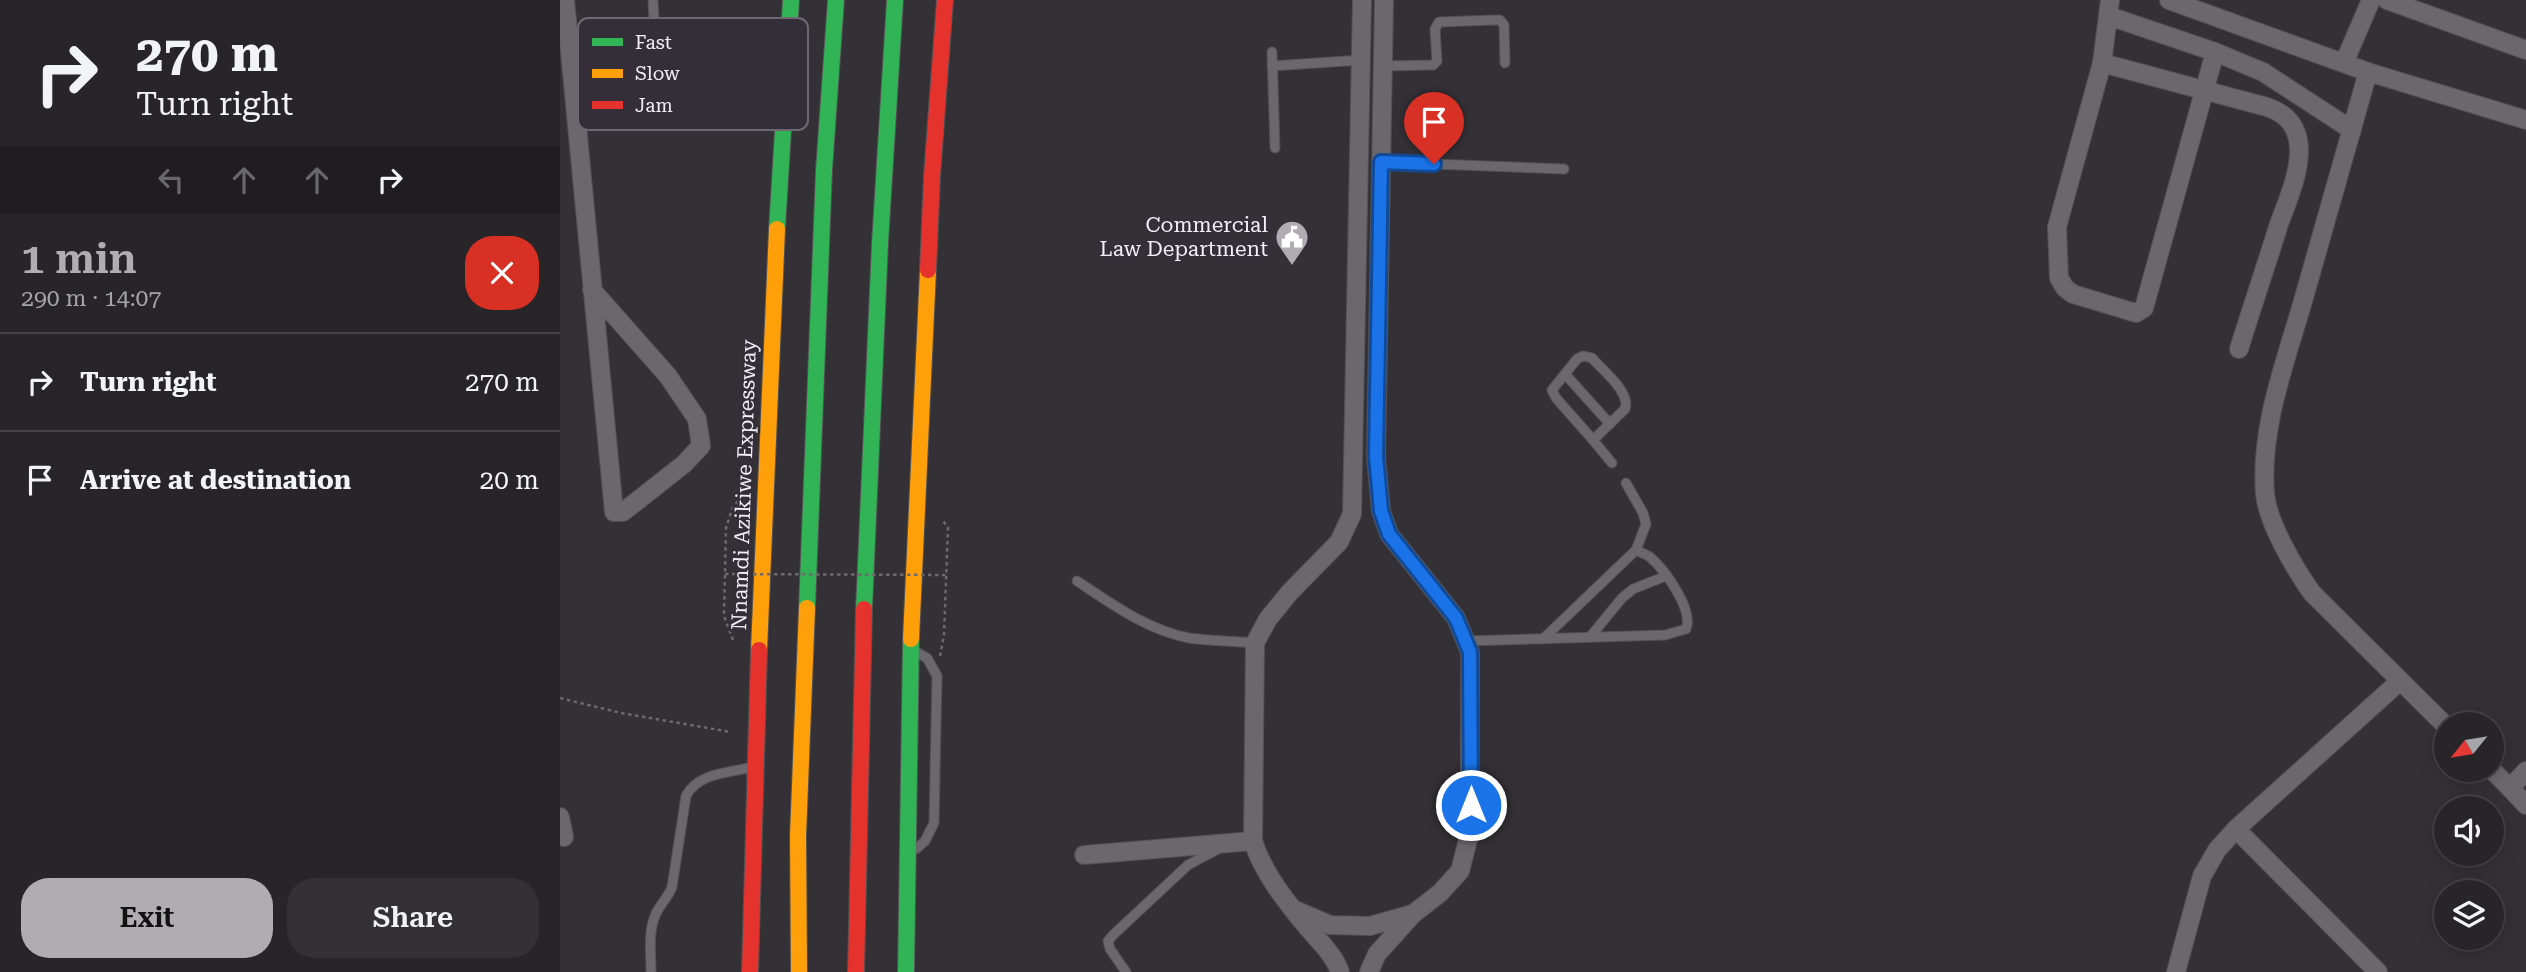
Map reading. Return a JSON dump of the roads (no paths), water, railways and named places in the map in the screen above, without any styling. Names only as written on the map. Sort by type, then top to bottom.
[{"type":"highway","name":"Nnamdi Azikiwe Expressway","points":[[790,18],[791,0]]},
{"type":"highway","points":[[799,972],[798,836],[824,170],[836,0]]},
{"type":"highway","points":[[856,972],[864,613],[882,177],[895,0]]},
{"type":"highway","points":[[906,972],[911,648],[932,176],[945,0]]},
{"type":"highway","name":"Nnamdi Azikiwe Expressway","points":[[750,972],[761,541],[782,130]]},
{"type":"highway","points":[[899,515],[920,454]]},
{"type":"highway","points":[[761,541],[775,648]]},
{"type":"highway","points":[[864,613],[882,564]]},
{"type":"highway","points":[[786,742],[798,836]]},
{"type":"street","points":[[565,0],[592,290],[614,512],[623,512],[684,464],[701,446],[696,419],[668,376],[592,290]]},
{"type":"street","points":[[1340,972],[1331,955],[1292,909],[1262,863],[1254,841],[1255,643],[1268,619],[1290,592],[1339,542],[1352,514],[1362,0]]},
{"type":"street","points":[[1369,972],[1377,954],[1413,914],[1440,893],[1460,871],[1470,832],[1470,652],[1456,618],[1389,534],[1381,511],[1376,456],[1384,0]]},
{"type":"street","points":[[2169,0],[2368,72],[2526,120]]},
{"type":"street","points":[[2344,63],[2371,0]]},
{"type":"street","points":[[2387,0],[2526,50]]},
{"type":"street","points":[[2215,52],[2146,304],[2136,313],[2073,294],[2059,278],[2057,227],[2102,63],[2109,8],[2215,52],[2263,72],[2352,130]]},
{"type":"street","points":[[2102,63],[2281,111],[2290,119],[2296,132],[2299,152],[2292,186],[2239,349]]},
{"type":"street","points":[[2368,72],[2276,395],[2265,453],[2265,496],[2279,537],[2295,569],[2312,593],[2434,714]]},
{"type":"street","points":[[2176,972],[2202,876],[2217,849],[2400,681]]},
{"type":"street","points":[[2510,788],[2526,771]]},
{"type":"street","points":[[2504,782],[2526,805]]},
{"type":"street","points":[[560,817],[564,837]]},
{"type":"street","points":[[2236,829],[2378,972]]},
{"type":"street","points":[[1084,855],[1254,841]]},
{"type":"street","points":[[1292,909],[1330,925],[1370,926],[1413,914]]},
{"type":"lane","points":[[653,0],[654,18]]},
{"type":"lane","points":[[1383,66],[1433,65],[1437,61],[1435,29],[1439,22],[1495,20],[1500,20],[1504,25],[1505,63]]},
{"type":"lane","points":[[1272,52],[1275,148]]},
{"type":"lane","points":[[1272,66],[1361,60]]},
{"type":"lane","points":[[1381,162],[1564,169]]},
{"type":"lane","points":[[1593,440],[1625,409],[1627,403],[1625,395],[1588,356],[1577,359],[1552,390],[1556,398],[1612,463]]},
{"type":"lane","points":[[1565,374],[1609,424]]},
{"type":"lane","points":[[1543,639],[1636,550],[1646,524],[1643,513],[1626,483]]},
{"type":"lane","points":[[1465,641],[1665,635],[1686,629],[1688,618],[1679,595],[1647,555],[1636,550]]},
{"type":"lane","points":[[1590,637],[1622,598],[1633,589],[1666,576]]},
{"type":"lane","points":[[1077,581],[1144,623],[1168,632],[1191,638],[1255,643]]},
{"type":"lane","points":[[908,855],[925,841],[934,823],[937,690],[937,676],[933,667],[927,658],[911,648]]},
{"type":"lane","points":[[651,972],[651,926],[672,887],[691,786],[705,778],[755,766]]},
{"type":"lane","points":[[1126,972],[1110,949],[1108,941],[1188,865],[1233,842]]},
{"type":"place","name":"Commercial Law Department","points":[[1292,267]]}]
